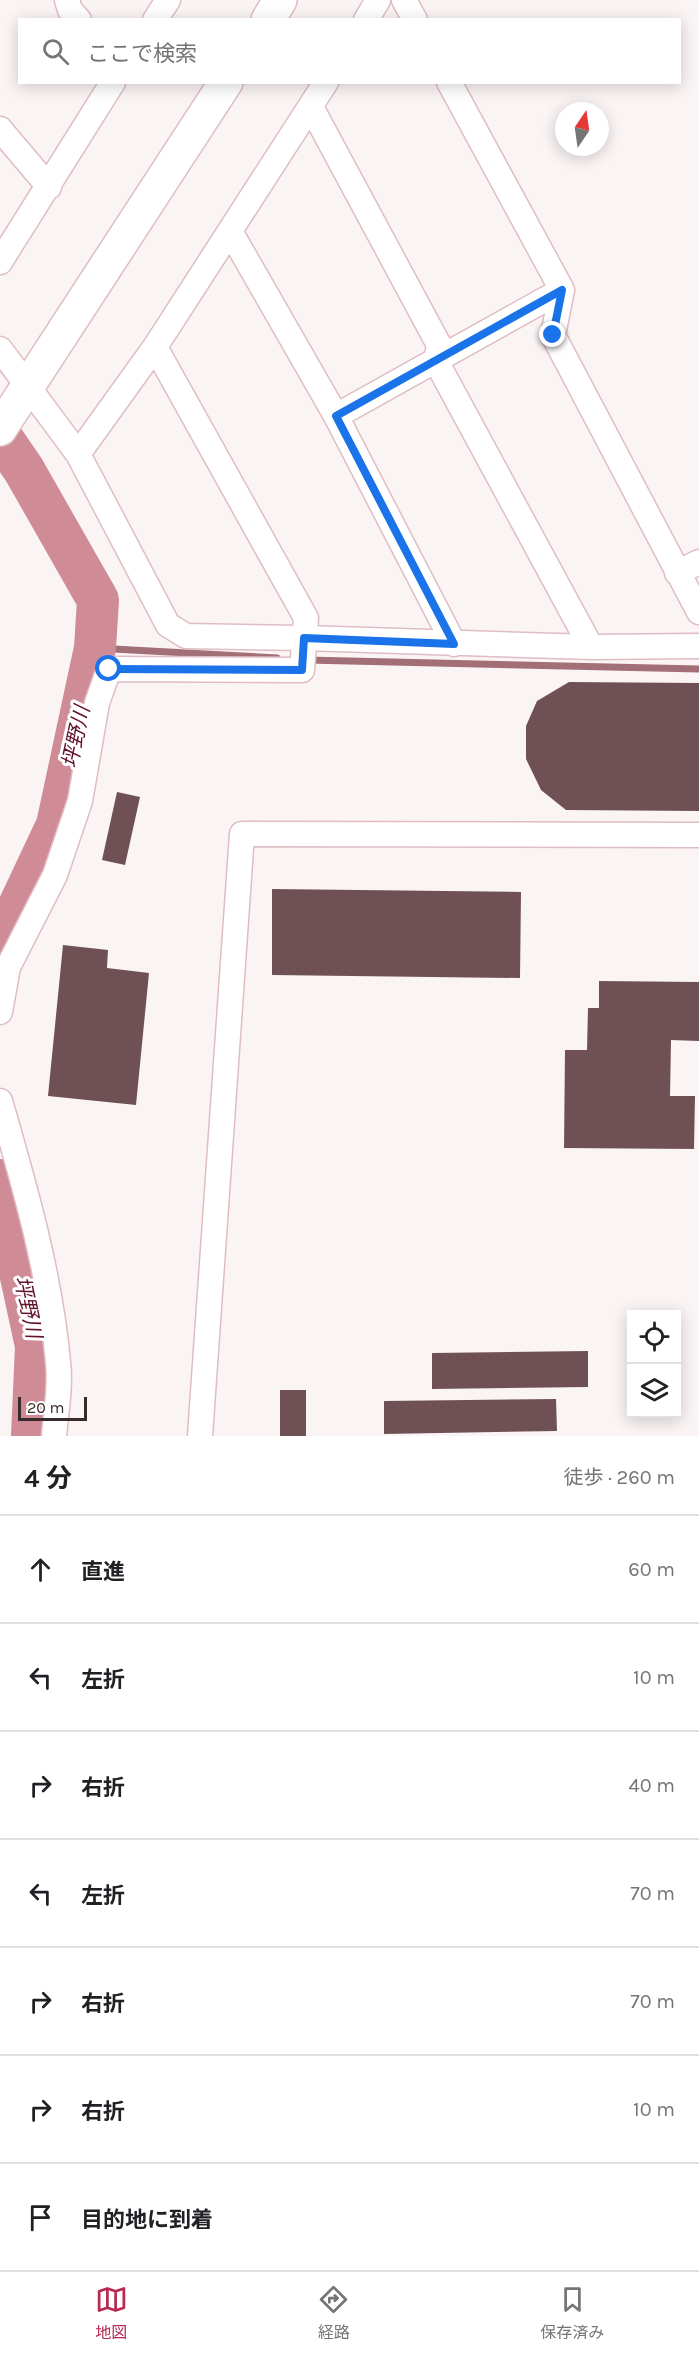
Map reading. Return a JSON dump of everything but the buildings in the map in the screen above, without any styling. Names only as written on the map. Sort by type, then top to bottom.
[{"type":"street","points":[[67,0],[70,10],[77,18]]},
{"type":"street","points":[[156,18],[168,0]]},
{"type":"street","points":[[269,18],[280,0]]},
{"type":"street","points":[[367,18],[378,0]]},
{"type":"street","points":[[404,0],[414,18]]},
{"type":"street","points":[[0,262],[112,84]]},
{"type":"street","points":[[14,407],[225,84]]},
{"type":"street","points":[[78,454],[155,346],[325,84]]},
{"type":"street","points":[[450,84],[562,290],[553,335],[699,612]]},
{"type":"street","points":[[310,107],[439,345],[436,361],[591,647]]},
{"type":"street","points":[[0,129],[49,187]]},
{"type":"street","points":[[230,231],[336,416],[454,644]]},
{"type":"street","points":[[336,416],[562,290]]},
{"type":"street","points":[[0,1012],[8,967],[55,875],[80,801],[97,703],[109,669],[302,670],[306,618],[155,346]]},
{"type":"street","points":[[0,349],[14,407],[78,454],[168,625],[186,636],[591,647],[699,646]]},
{"type":"street","points":[[677,573],[699,562]]},
{"type":"street","points":[[200,1436],[242,834],[699,835]]},
{"type":"street","points":[[0,1101],[24,1182],[47,1285],[59,1365],[54,1436]]},
{"type":"waterway","name":"坪野川","points":[[0,435],[24,470],[98,600],[95,648],[57,825],[0,946]]},
{"type":"waterway","points":[[95,648],[277,658]]},
{"type":"waterway","points":[[306,660],[699,669]]},
{"type":"waterway","name":"坪野川","points":[[0,1180],[36,1346],[32,1436]]},
{"type":"route","points":[[109,669],[302,670],[304,638],[454,644],[336,416],[562,290],[553,335]]}]
